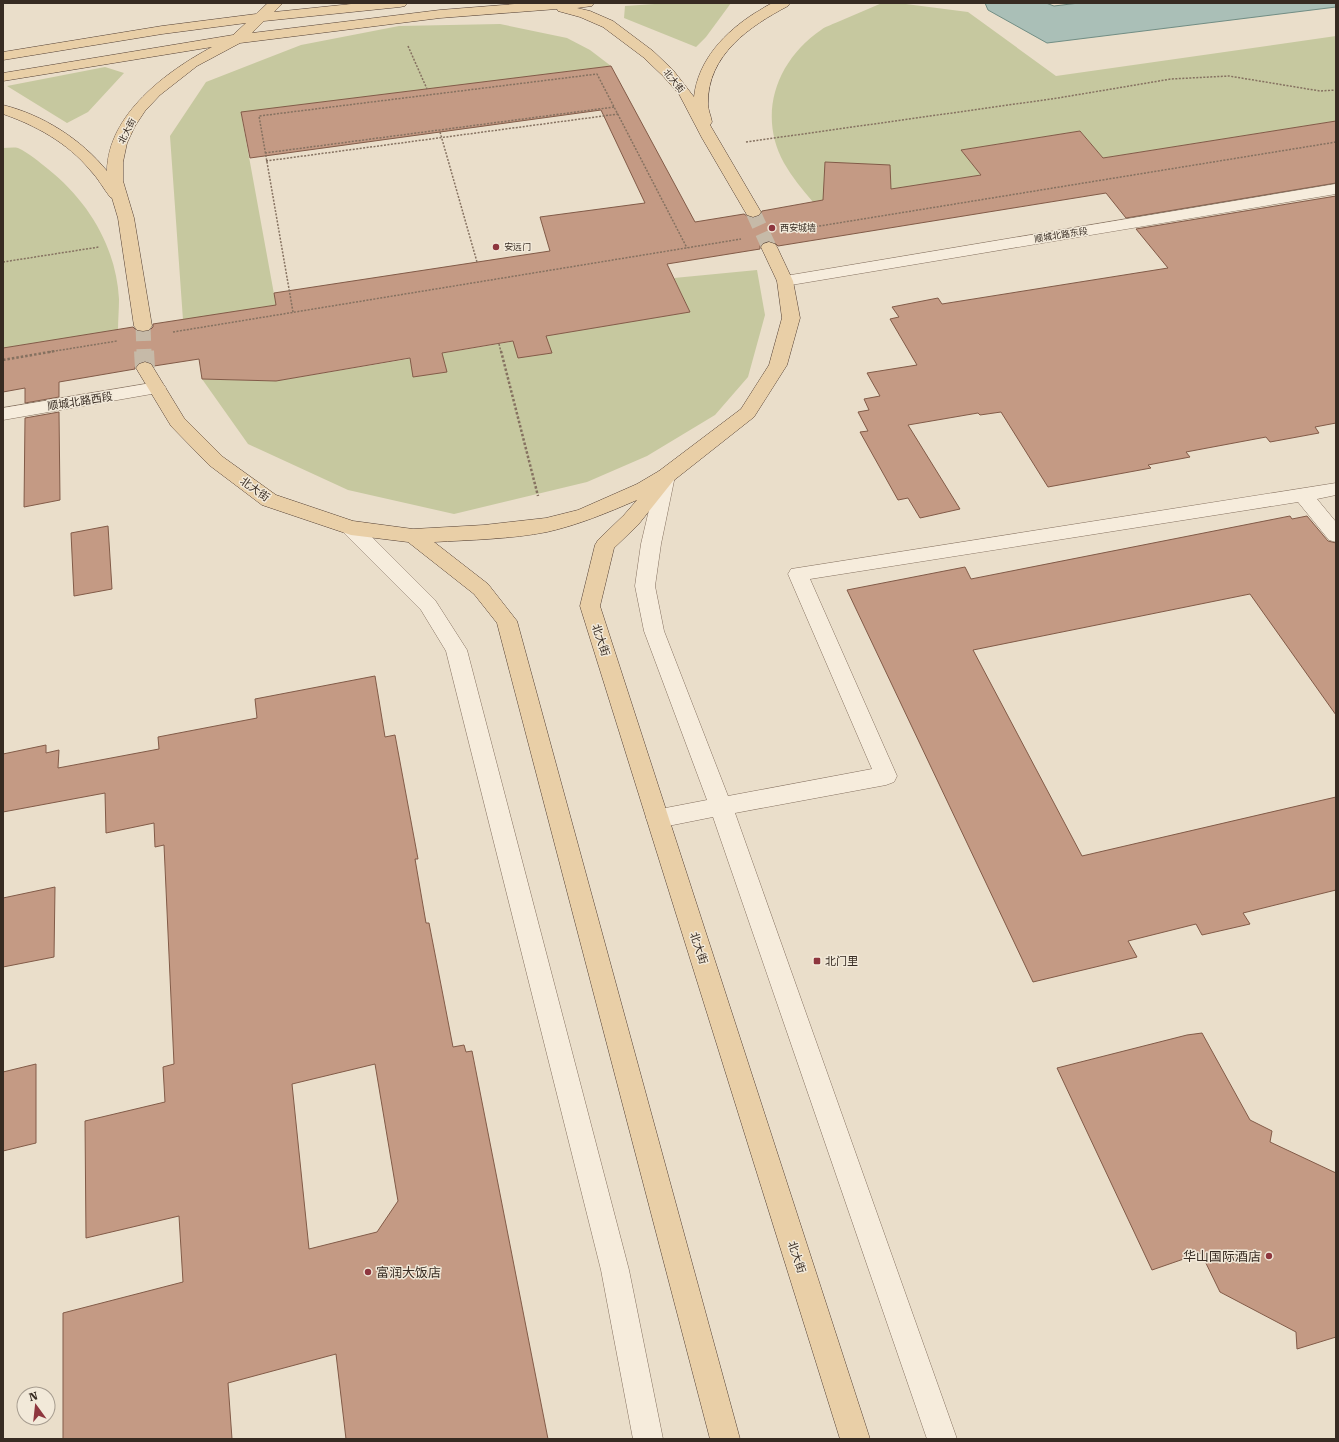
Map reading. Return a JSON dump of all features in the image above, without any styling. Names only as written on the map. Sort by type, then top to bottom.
[{"type":"main road","name":"北大街","points":[[143,326],[126,218],[115,181],[115,168],[120,144],[128,126],[140,108],[155,92],[172,77],[203,56],[238,38],[263,17],[276,3]]},
{"type":"main road","points":[[3,56],[162,30],[263,17],[400,3]]},
{"type":"main road","points":[[3,77],[116,56],[238,38],[404,18],[548,4],[587,3]]},
{"type":"main road","points":[[712,142],[701,105],[702,88],[714,58],[734,34],[751,21],[783,3]]},
{"type":"main road","name":"北大街","points":[[548,4],[584,14],[608,24],[648,54],[668,72],[685,93],[753,212]]},
{"type":"main road","points":[[3,109],[35,122],[56,133],[93,162],[107,179],[126,218]]},
{"type":"main road","name":"北大街","points":[[145,368],[177,422],[216,461],[269,500],[351,528],[413,536],[484,532],[546,525],[584,515],[620,500],[666,476],[748,413],[778,365],[791,318],[785,281],[769,248]]},
{"type":"main road","name":"北大街","points":[[666,476],[631,520],[606,545],[590,606],[855,1439]]},
{"type":"main road","points":[[413,536],[481,589],[507,621],[725,1439]]},
{"type":"street","name":"顺城北路东段","points":[[785,281],[1336,189]]},
{"type":"street","name":"顺城北路西段","points":[[3,414],[158,388]]},
{"type":"street","points":[[666,476],[651,544],[645,586],[654,631],[721,806],[942,1439]]},
{"type":"street","points":[[658,818],[886,776],[798,574],[1336,489]]},
{"type":"street","points":[[1303,495],[1336,535]]},
{"type":"street","points":[[351,528],[428,605],[456,650],[615,1270],[648,1439]]},
{"type":"path","points":[[405,40],[427,89]]},
{"type":"path","points":[[293,312],[259,116],[597,74],[687,248]]},
{"type":"path","points":[[712,142],[1058,98],[1171,79],[1229,76],[1320,91],[1336,90]]},
{"type":"path","points":[[265,153],[614,107]]},
{"type":"path","points":[[266,161],[618,114]]},
{"type":"path","points":[[440,132],[477,262]]},
{"type":"path","points":[[788,232],[1336,142]]},
{"type":"path","points":[[168,333],[742,239]]},
{"type":"path","points":[[3,262],[130,242]]},
{"type":"path","points":[[3,360],[121,341]]},
{"type":"path","points":[[499,344],[546,525]]},
{"type":"green space","points":[[669,3],[731,3],[706,37],[696,47],[624,18],[625,6]]},
{"type":"green space","points":[[882,3],[898,3],[968,12],[1056,76],[1336,36],[1336,121],[1103,158],[1080,131],[961,150],[981,175],[813,202],[787,168],[776,144],[772,126],[772,107],[776,89],[783,72],[806,42],[825,27]]},
{"type":"green space","points":[[500,24],[567,38],[590,50],[611,66],[241,113],[276,305],[183,320],[170,136],[206,82],[301,45],[399,26]]},
{"type":"green space","points":[[105,67],[124,73],[88,112],[67,123],[7,86]]},
{"type":"green space","points":[[3,148],[18,148],[26,152],[63,182],[88,211],[106,244],[117,280],[119,299],[118,330],[3,348]]},
{"type":"green space","points":[[757,270],[765,315],[748,377],[715,415],[647,456],[587,482],[454,514],[348,490],[248,444],[202,379],[276,381],[690,312],[674,278]]},
{"type":"shaded area","points":[[985,3],[1046,3],[1054,6],[1079,3],[1336,3],[1336,7],[1047,43],[988,10]]},
{"type":"building","name":"西安城墙","points":[[611,66],[695,222],[744,214],[753,218],[760,216],[762,211],[823,200],[825,162],[890,165],[891,189],[981,175],[961,150],[1080,131],[1103,158],[1336,121],[1336,183],[1126,218],[1106,193],[778,246],[769,241],[762,243],[760,249],[667,264],[690,312],[546,336],[552,353],[518,358],[513,341],[442,353],[447,372],[413,377],[410,358],[276,381],[202,379],[199,359],[154,366],[145,361],[138,363],[135,369],[59,382],[59,397],[25,403],[25,388],[3,392],[3,348],[133,327],[137,331],[149,331],[153,327],[153,324],[276,305],[274,293],[550,251],[540,217],[645,203],[601,110],[250,158],[241,112]]},
{"type":"building","points":[[1336,196],[1336,423],[1315,427],[1319,433],[1270,442],[1266,437],[1186,452],[1190,457],[1148,465],[1151,468],[1048,487],[1001,412],[980,415],[978,413],[908,425],[960,509],[920,518],[908,498],[898,500],[860,432],[868,431],[858,412],[869,410],[864,399],[880,396],[867,373],[917,365],[890,319],[899,317],[892,307],[938,298],[942,304],[1168,268],[1136,229]]},
{"type":"building","points":[[59,412],[60,500],[24,507],[25,418]]},
{"type":"building","points":[[1290,516],[1292,519],[1307,516],[1328,541],[1336,543],[1336,715],[1250,594],[973,650],[1082,856],[1336,797],[1336,890],[1243,913],[1250,924],[1202,935],[1196,924],[1128,941],[1137,957],[1033,982],[847,590],[965,567],[971,579]]},
{"type":"building","points":[[108,526],[112,589],[74,596],[71,533]]},
{"type":"building","points":[[375,676],[385,737],[395,735],[418,859],[415,859],[426,923],[429,923],[453,1047],[464,1045],[466,1052],[472,1051],[548,1439],[346,1439],[336,1354],[228,1383],[232,1439],[63,1439],[63,1313],[183,1282],[179,1216],[86,1238],[85,1121],[165,1102],[163,1067],[174,1064],[164,845],[155,847],[154,823],[106,833],[105,793],[3,812],[3,754],[46,745],[46,753],[59,750],[58,768],[159,749],[158,737],[257,718],[255,699]],"holes":[[[375,1064],[398,1201],[377,1232],[309,1249],[292,1084]]]},
{"type":"building","points":[[55,887],[54,957],[3,967],[3,898]]},
{"type":"building","points":[[1202,1033],[1250,1120],[1272,1131],[1270,1142],[1336,1173],[1336,1337],[1297,1349],[1296,1332],[1220,1292],[1201,1253],[1152,1270],[1057,1068],[1187,1035]]},
{"type":"building","points":[[36,1064],[36,1143],[3,1151],[3,1072]]},
{"type":"tunnel","points":[[753,212],[769,247]]},
{"type":"tunnel","points":[[143,326],[144,352]]},
{"type":"tunnel","points":[[144,351],[145,368]]},
{"type":"place","name":"西安城墙","points":[[772,228]]},
{"type":"place","name":"安远门","points":[[496,247]]},
{"type":"place","name":"北门里","points":[[817,961]]},
{"type":"place","name":"华山国际酒店","points":[[1269,1256]]},
{"type":"place","name":"富润大饭店","points":[[368,1272]]}]
